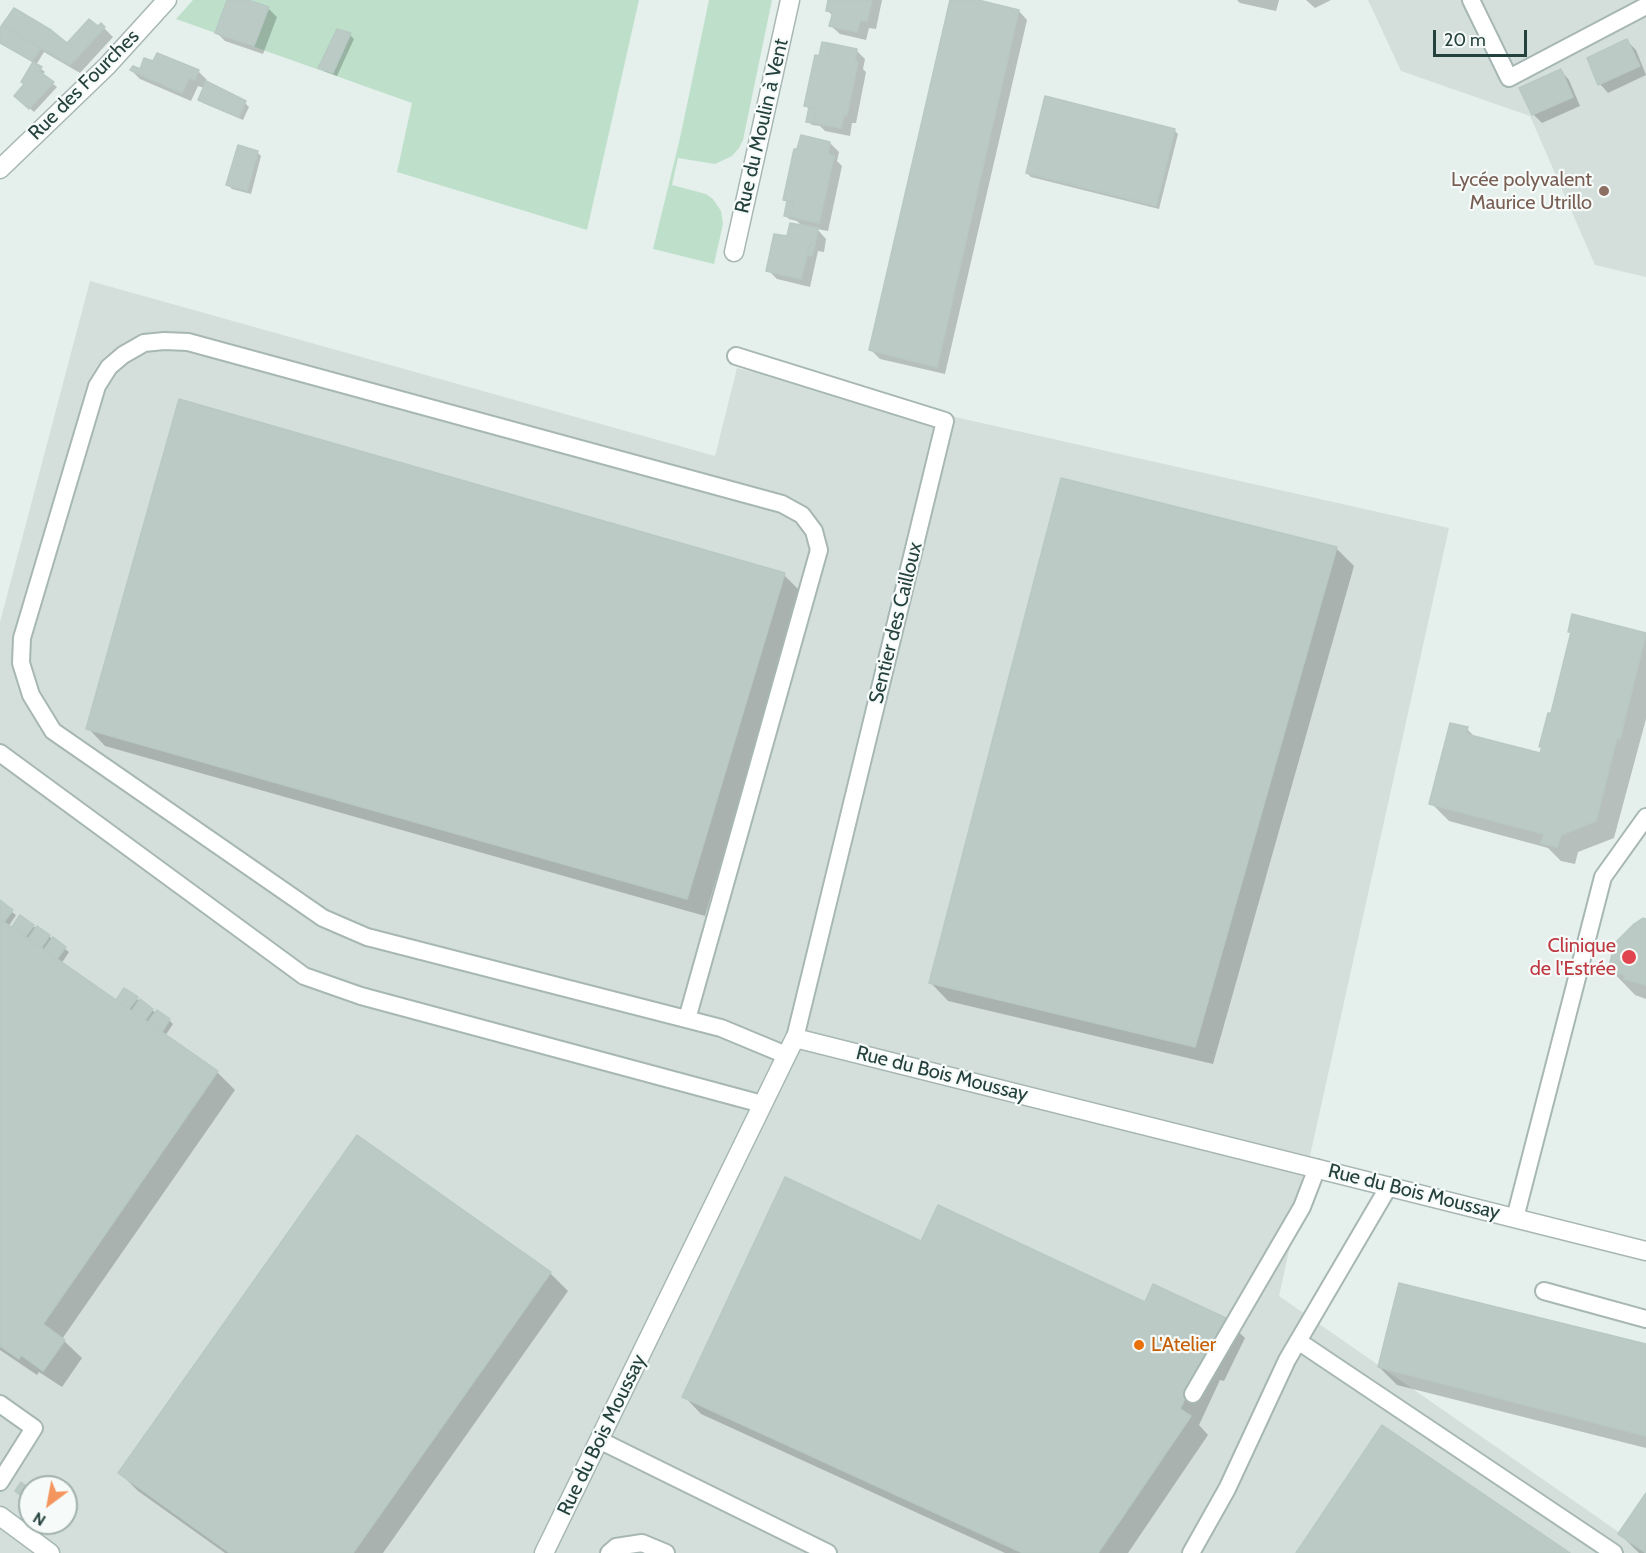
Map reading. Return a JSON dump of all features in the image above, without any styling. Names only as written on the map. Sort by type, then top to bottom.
[{"type":"street","name":"Rue des Fourches","points":[[0,169],[107,66],[167,0]]},
{"type":"street","name":"Rue du Moulin à Vent","points":[[734,252],[790,0]]},
{"type":"street","name":"Rue du Bois Moussay","points":[[544,1553],[795,1038],[1646,1251]]},
{"type":"street","points":[[0,1516],[50,1553]]},
{"type":"lane","points":[[1471,0],[1509,78],[1646,6]]},
{"type":"lane","points":[[687,1019],[819,550],[814,531],[802,515],[782,504],[188,342],[144,343],[123,355],[109,367],[97,386],[22,638],[21,663],[31,695],[53,731],[323,918],[367,937],[721,1028],[786,1055]]},
{"type":"lane","name":"Sentier des Cailloux","points":[[736,356],[945,421],[795,1038]]},
{"type":"lane","points":[[0,753],[304,975],[361,996],[762,1104]]},
{"type":"lane","points":[[1515,1218],[1603,878],[1646,817]]},
{"type":"lane","points":[[1194,1394],[1302,1207],[1317,1168]]},
{"type":"lane","points":[[1191,1553],[1227,1489],[1287,1360],[1389,1186]]},
{"type":"lane","points":[[1544,1291],[1646,1319]]},
{"type":"lane","points":[[1298,1341],[1614,1553]]},
{"type":"lane","points":[[0,1404],[34,1428],[0,1482]]},
{"type":"lane","points":[[599,1440],[828,1553]]},
{"type":"lane","points":[[609,1553],[616,1547],[642,1543],[666,1553]]},
{"type":"shaded area","name":"Lycée polyvalent Maurice Utrillo","points":[[1368,0],[1646,0],[1646,277],[1595,265],[1530,116],[1401,71]]},
{"type":"shaded area","points":[[90,281],[715,456],[737,368],[1449,528],[1279,1296],[1646,1553],[0,1553],[0,622]]},
{"type":"green space","points":[[193,0],[639,0],[587,230],[397,172],[412,103],[176,19]]},
{"type":"green space","points":[[709,0],[772,0],[743,140],[739,148],[732,156],[715,164],[678,158],[672,185],[706,194],[713,199],[721,211],[723,224],[714,264],[653,249],[680,138]]},
{"type":"building","points":[[227,0],[248,0],[269,7],[254,46],[215,33]]},
{"type":"building","points":[[828,0],[872,0],[867,21],[860,20],[857,32],[829,26],[833,12],[826,11]]},
{"type":"building","points":[[950,0],[978,0],[1019,10],[937,367],[869,350]]},
{"type":"building","points":[[14,8],[51,30],[67,43],[89,19],[98,26],[101,23],[105,27],[70,65],[2,25]]},
{"type":"building","points":[[2,25],[41,48],[32,61],[0,43]]},
{"type":"building","points":[[337,29],[351,33],[333,73],[318,68]]},
{"type":"building","points":[[1627,39],[1640,66],[1598,85],[1587,58]]},
{"type":"building","points":[[822,42],[828,43],[826,57],[819,56]]},
{"type":"building","points":[[828,43],[857,49],[855,61],[858,62],[847,115],[844,115],[841,128],[814,123],[817,108],[804,106],[815,55],[826,57]]},
{"type":"building","points":[[157,53],[199,70],[195,80],[189,78],[182,93],[130,70],[133,66],[140,69],[144,58],[153,61]]},
{"type":"building","points":[[33,62],[42,67],[39,71],[54,82],[29,109],[14,96],[24,84],[21,82]]},
{"type":"building","points":[[1561,69],[1573,97],[1532,115],[1519,88]]},
{"type":"building","points":[[206,81],[246,101],[239,117],[198,100]]},
{"type":"building","points":[[1045,96],[1175,129],[1156,206],[1026,173]]},
{"type":"building","points":[[809,107],[817,108],[814,123],[806,122]]},
{"type":"building","points":[[801,135],[830,142],[828,155],[834,156],[819,223],[791,217],[794,202],[783,200],[794,149],[797,149]]},
{"type":"building","points":[[238,145],[258,151],[247,191],[226,185]]},
{"type":"building","points":[[787,201],[794,202],[791,217],[784,216]]},
{"type":"building","points":[[790,223],[818,228],[815,244],[810,243],[801,279],[766,271],[774,234],[787,236]]},
{"type":"building","points":[[810,243],[815,244],[812,256],[807,255]]},
{"type":"building","points":[[179,399],[785,573],[687,899],[86,729]]},
{"type":"building","points":[[1061,478],[1337,547],[1195,1047],[929,983]]},
{"type":"building","points":[[1572,614],[1646,633],[1620,739],[1617,738],[1596,821],[1561,835],[1557,847],[1541,843],[1544,834],[1429,804],[1450,723],[1468,727],[1466,734],[1540,753],[1542,747],[1539,747],[1548,713],[1551,713],[1571,632],[1568,632]]},
{"type":"building","points":[[0,900],[13,910],[4,922],[0,919]]},
{"type":"building","points":[[20,915],[34,925],[25,937],[12,927]]},
{"type":"building","name":"Clinique de l'Estrée","points":[[1643,918],[1646,919],[1646,985],[1624,979],[1625,975],[1608,970],[1615,943]]},
{"type":"building","points":[[0,919],[218,1071],[43,1324],[65,1340],[43,1371],[21,1355],[19,1359],[0,1346]]},
{"type":"building","points":[[37,926],[50,935],[41,948],[28,939]]},
{"type":"building","points":[[53,937],[66,947],[57,959],[44,950]]},
{"type":"building","points":[[124,988],[138,997],[129,1009],[116,1000]]},
{"type":"building","points":[[140,999],[153,1009],[145,1020],[132,1011]]},
{"type":"building","points":[[157,1010],[170,1019],[162,1032],[148,1022]]},
{"type":"building","points":[[357,1135],[551,1272],[353,1553],[230,1553],[118,1473]]},
{"type":"building","points":[[785,1177],[921,1241],[938,1205],[1145,1302],[1153,1284],[1228,1319],[1202,1363],[1180,1409],[1191,1416],[1098,1553],[1023,1553],[682,1397]]},
{"type":"building","points":[[1399,1283],[1646,1344],[1646,1436],[1378,1367]]},
{"type":"building","points":[[1382,1425],[1570,1553],[1296,1553]]},
{"type":"building","points":[[1646,1493],[1646,1553],[1618,1534]]},
{"type":"place","name":"Lycée polyvalent Maurice Utrillo","points":[[1604,191]]},
{"type":"place","name":"Clinique de l'Estrée","points":[[1629,957]]},
{"type":"place","name":"L'Atelier","points":[[1139,1345]]}]
